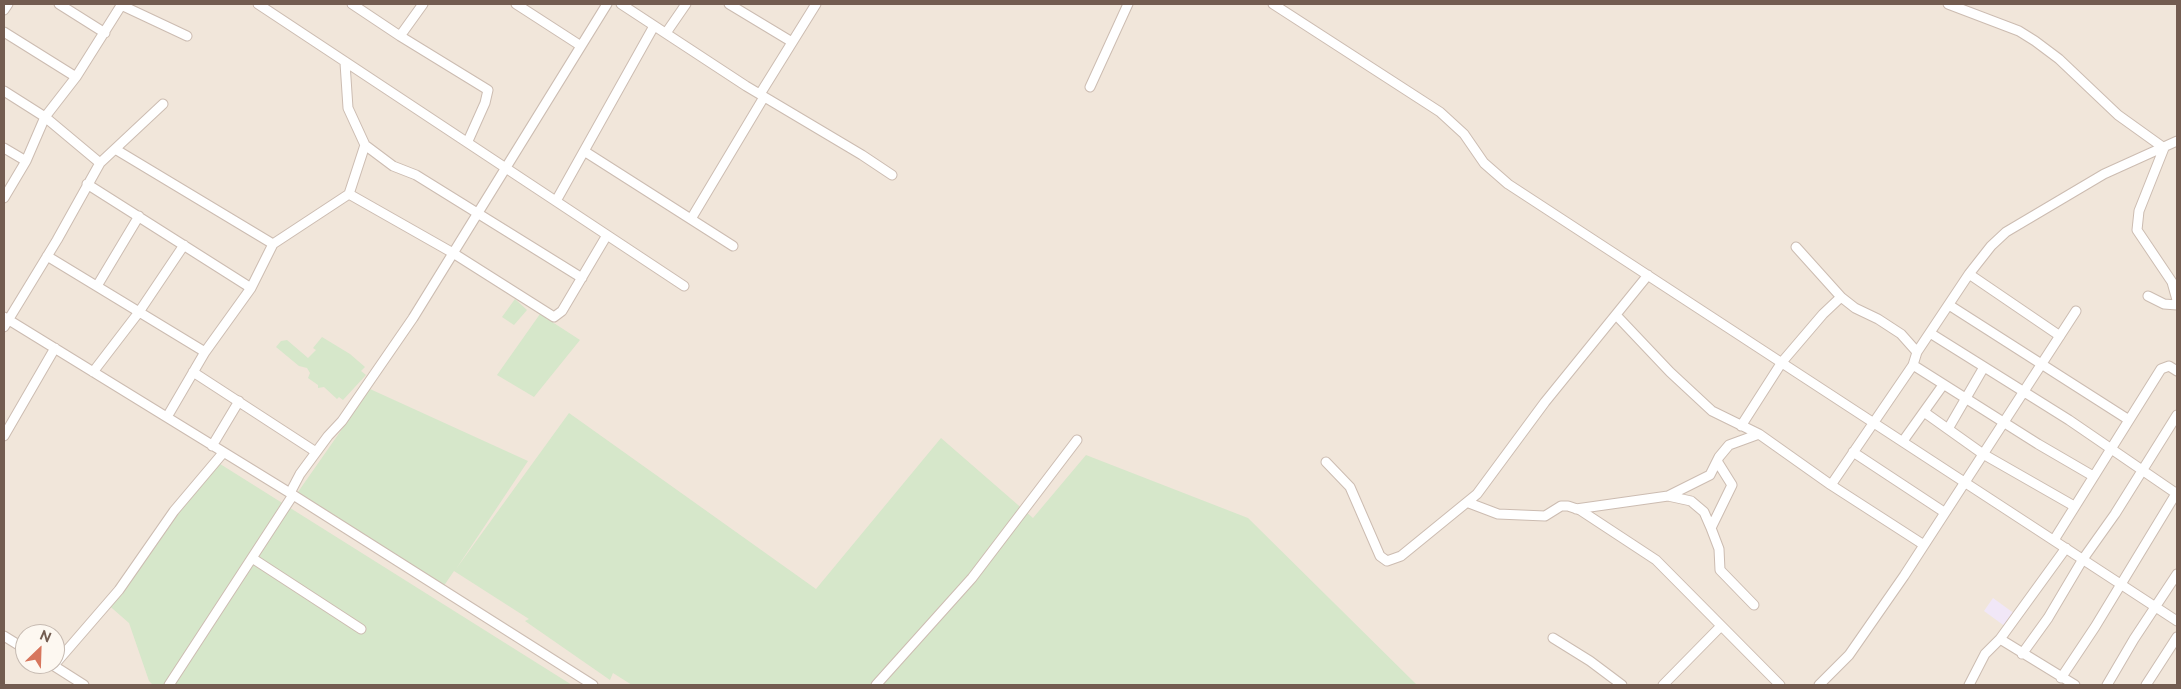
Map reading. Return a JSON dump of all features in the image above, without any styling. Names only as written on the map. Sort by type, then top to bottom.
[{"type":"street","points":[[4,10],[8,4]]},
{"type":"street","points":[[60,4],[105,33]]},
{"type":"street","points":[[4,198],[26,161],[45,117],[76,77],[122,4],[187,36]]},
{"type":"street","points":[[258,4],[345,63],[468,141],[684,286]]},
{"type":"street","points":[[352,4],[488,90],[485,103],[468,141]]},
{"type":"street","points":[[400,36],[423,4]]},
{"type":"street","points":[[516,4],[580,46]]},
{"type":"street","points":[[170,685],[292,494],[300,474],[342,421],[392,350],[607,4]]},
{"type":"street","points":[[621,4],[762,96],[862,154],[892,176]]},
{"type":"street","points":[[666,33],[686,4]]},
{"type":"street","points":[[729,4],[792,42]]},
{"type":"street","points":[[691,219],[792,42],[816,4]]},
{"type":"street","points":[[1090,87],[1128,4]]},
{"type":"street","points":[[1273,4],[1440,112],[1464,134],[1484,163],[1508,184],[2177,621]]},
{"type":"street","points":[[1948,4],[2020,31],[2036,41],[2118,115],[2164,148]]},
{"type":"street","points":[[556,201],[654,26]]},
{"type":"street","points":[[4,32],[76,77]]},
{"type":"street","points":[[345,63],[348,108],[365,145],[393,166],[416,175],[582,278]]},
{"type":"street","points":[[4,91],[45,117],[100,163]]},
{"type":"street","points":[[163,104],[100,163],[47,256],[5,321],[55,348],[292,494],[593,685]]},
{"type":"street","points":[[1831,485],[1913,365],[1917,352],[1969,274],[1991,246],[2006,232],[2104,174],[2177,141]]},
{"type":"street","points":[[167,418],[205,352],[251,288],[273,244],[348,194],[365,145]]},
{"type":"street","points":[[4,148],[26,161]]},
{"type":"street","points":[[2164,148],[2139,211],[2137,230],[2172,282],[2177,300]]},
{"type":"street","points":[[115,149],[273,244]]},
{"type":"street","points":[[584,151],[733,246]]},
{"type":"street","points":[[87,184],[251,288]]},
{"type":"street","points":[[348,194],[453,253],[551,316],[558,315],[562,311],[607,235]]},
{"type":"street","points":[[97,286],[139,216]]},
{"type":"street","points":[[93,372],[139,312],[184,245]]},
{"type":"street","points":[[1796,248],[1841,297],[1855,308],[1892,327],[1917,352]]},
{"type":"street","points":[[47,256],[205,352]]},
{"type":"street","points":[[1969,274],[2060,336]]},
{"type":"street","points":[[1326,462],[1350,487],[1380,556],[1387,561],[1401,556],[1469,503],[1485,486],[1545,402],[1648,275]]},
{"type":"street","points":[[2148,296],[2164,304],[2177,305]]},
{"type":"street","points":[[1741,426],[1782,362],[1823,314],[1841,297]]},
{"type":"street","points":[[1949,305],[2129,420]]},
{"type":"street","points":[[1818,685],[1848,655],[1924,545],[2076,311]]},
{"type":"street","points":[[1616,314],[1699,400],[1712,411],[1759,434],[1831,485],[1924,545]]},
{"type":"street","points":[[1930,333],[2024,392],[2177,493],[2061,678]]},
{"type":"street","points":[[4,436],[55,348]]},
{"type":"street","points":[[1913,365],[1943,386],[2093,476]]},
{"type":"street","points":[[2054,540],[2161,369],[2169,366],[2177,371]]},
{"type":"street","points":[[1948,429],[1984,367]]},
{"type":"street","points":[[193,372],[316,452]]},
{"type":"street","points":[[1903,441],[1943,386]]},
{"type":"street","points":[[212,446],[239,401]]},
{"type":"street","points":[[1924,412],[1983,454],[2074,506]]},
{"type":"street","points":[[2022,654],[2048,618],[2083,559],[2115,514],[2177,415]]},
{"type":"street","points":[[1576,509],[1668,496],[1710,475],[1717,461],[1729,445],[1759,434]]},
{"type":"street","points":[[876,685],[972,578],[1077,440]]},
{"type":"street","points":[[1853,452],[1944,512]]},
{"type":"street","points":[[65,651],[119,590],[174,511],[223,453]]},
{"type":"street","points":[[1711,528],[1732,485],[1717,461]]},
{"type":"street","points":[[1668,496],[1691,501],[1704,512],[1720,549],[1720,570],[1754,605]]},
{"type":"street","points":[[1469,503],[1498,514],[1545,516],[1561,506],[1576,509],[1656,560],[1780,685]]},
{"type":"street","points":[[1969,685],[1985,654],[2000,639],[2066,548]]},
{"type":"street","points":[[252,558],[361,628]]},
{"type":"street","points":[[2106,685],[2177,574]]},
{"type":"street","points":[[1663,685],[1721,626]]},
{"type":"street","points":[[4,636],[15,642]]},
{"type":"street","points":[[2146,685],[2177,637]]},
{"type":"street","points":[[1553,638],[1590,661],[1622,685]]},
{"type":"street","points":[[2000,639],[2074,685]]},
{"type":"street","points":[[65,672],[84,685]]},
{"type":"shaded area","points":[[4,4],[2177,4],[2177,685],[4,685]]},
{"type":"shaded area","points":[[1993,598],[2015,614],[2006,627],[1984,611]]},
{"type":"green space","points":[[515,299],[527,310],[514,325],[502,317]]},
{"type":"green space","points":[[540,314],[580,340],[534,397],[497,375]]},
{"type":"green space","points":[[322,337],[350,354],[365,367],[361,371],[366,375],[343,400],[339,397],[337,399],[324,387],[318,388],[318,385],[308,378],[310,373],[307,368],[299,366],[276,347],[281,341],[287,340],[308,358],[316,350],[313,348]]},
{"type":"green space","points":[[370,389],[528,461],[456,569],[569,413],[816,589],[941,438],[1033,518],[1086,455],[1248,518],[1417,685],[632,685],[613,673],[610,680],[525,621],[529,619],[454,571],[441,590],[298,492]]},
{"type":"green space","points":[[217,462],[572,685],[153,685],[149,681],[129,623],[105,602]]}]
